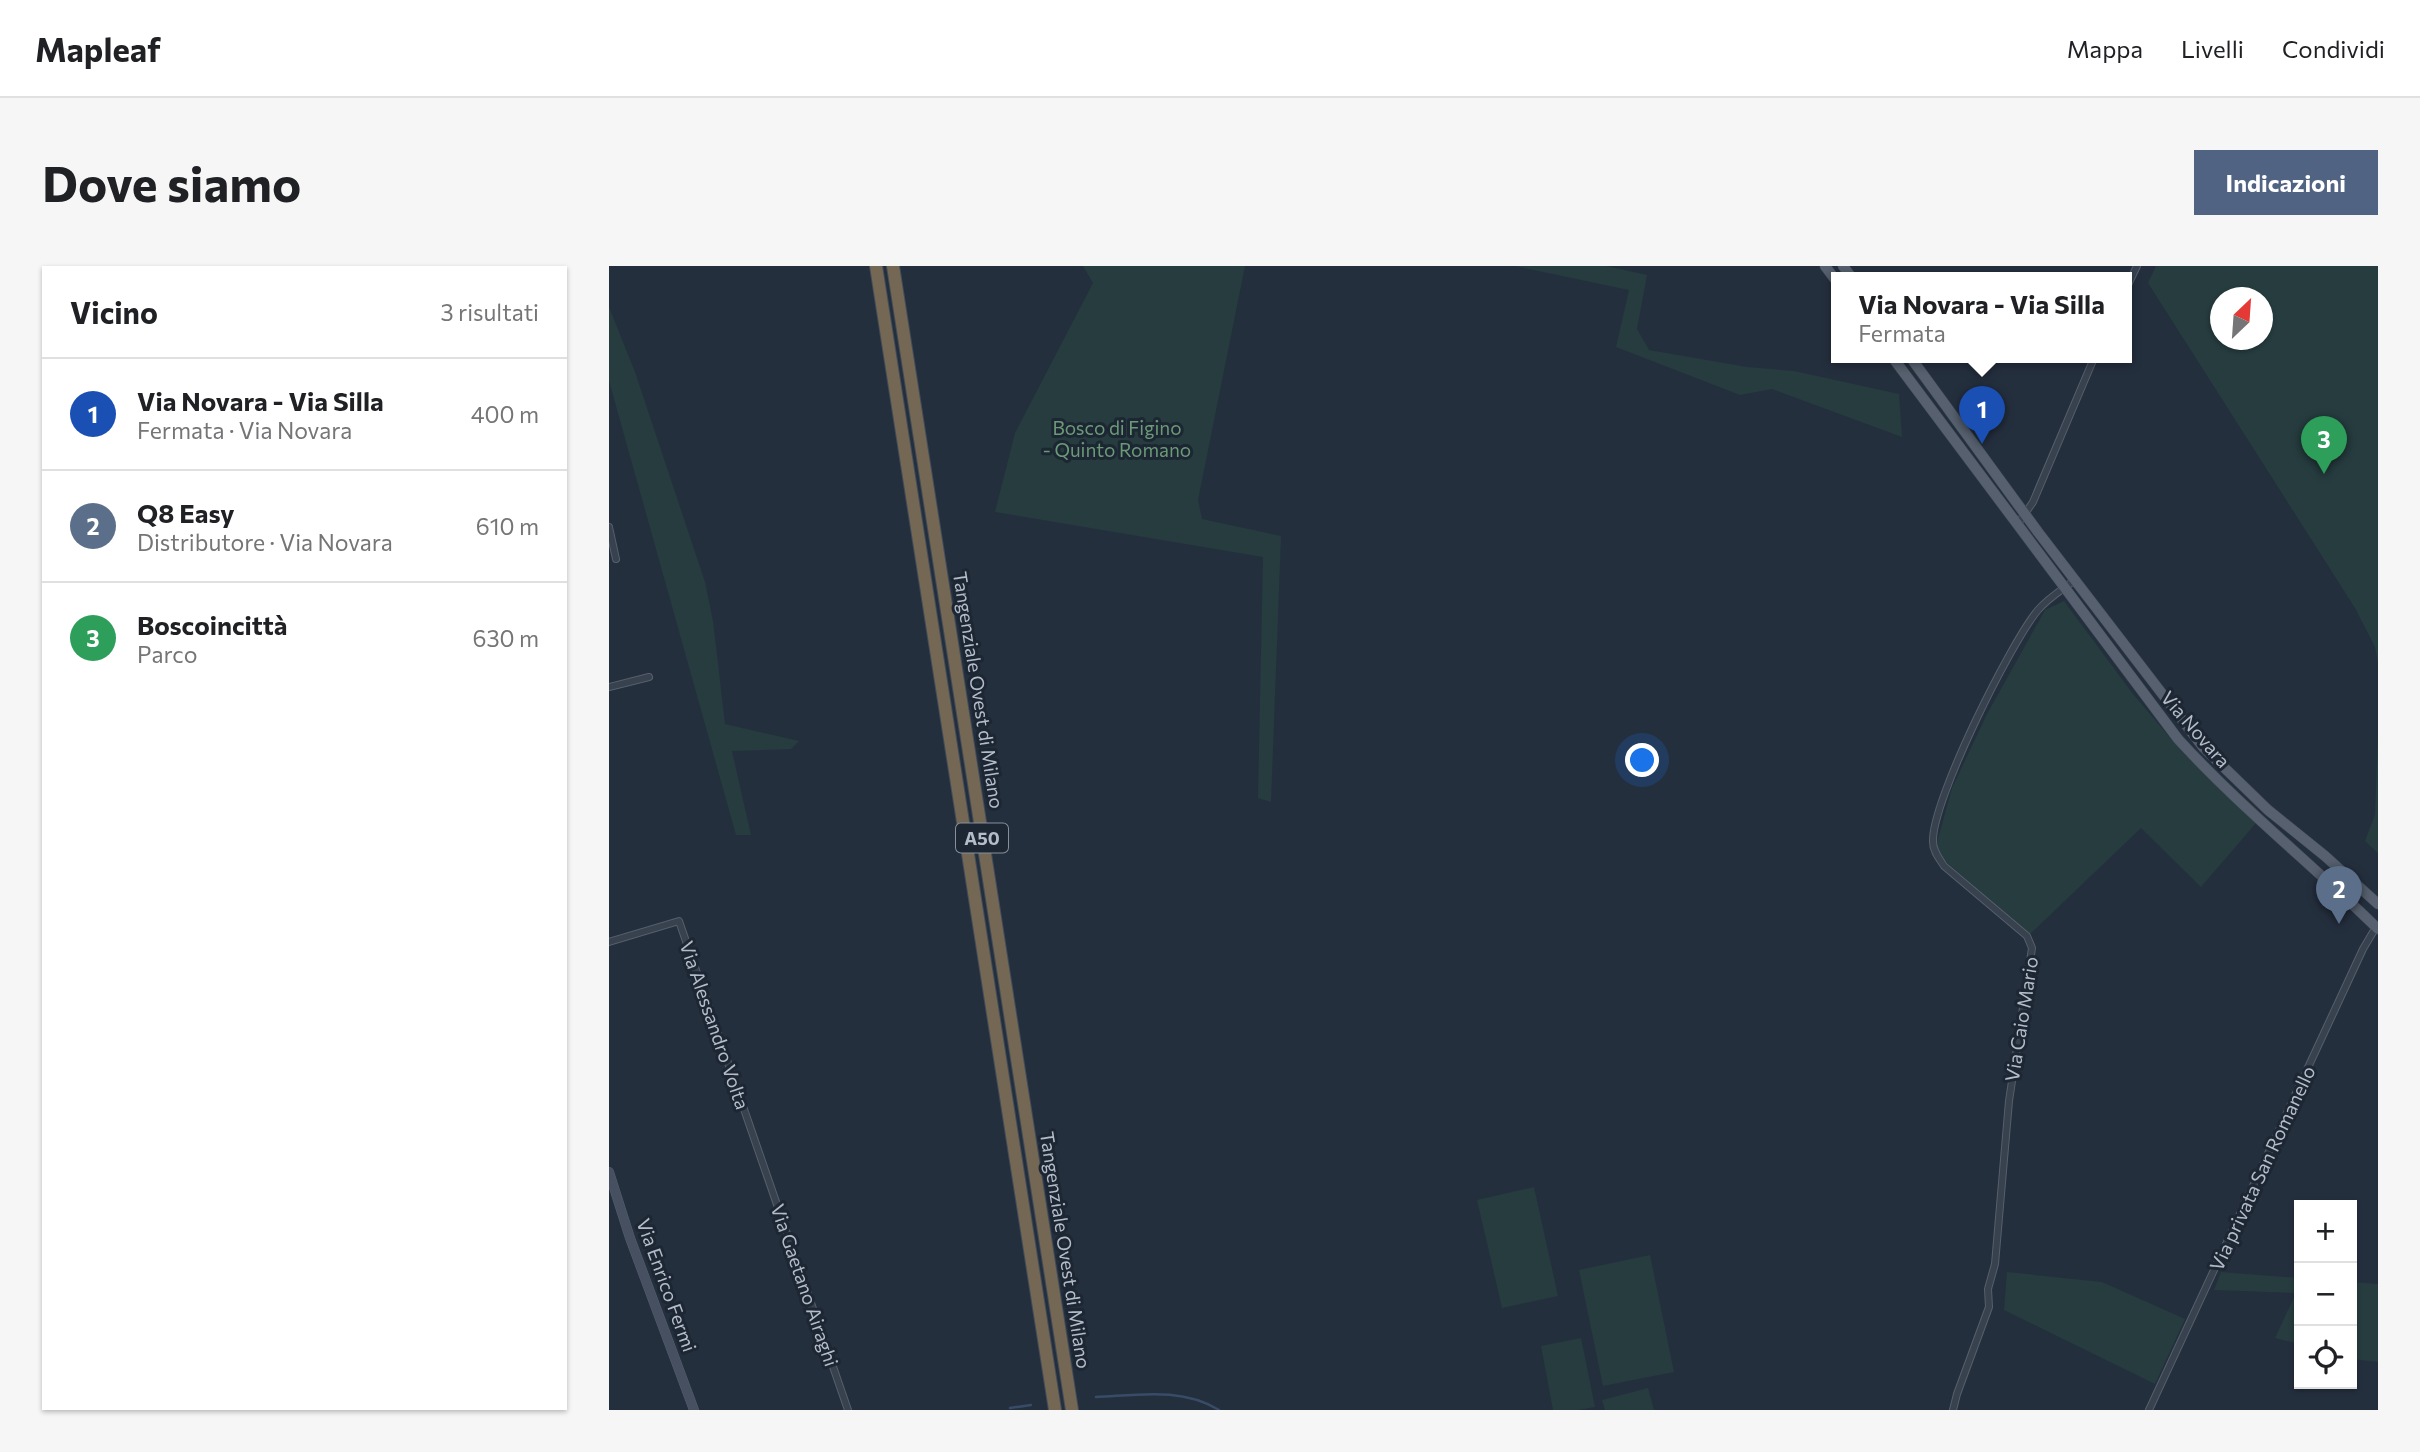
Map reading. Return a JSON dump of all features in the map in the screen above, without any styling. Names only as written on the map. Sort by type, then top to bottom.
[{"type":"highway","name":"Tangenziale Ovest di Milano","points":[[876,266],[1055,1410]]},
{"type":"highway","name":"Tangenziale Ovest di Milano","points":[[893,266],[1072,1410]]},
{"type":"main road","name":"Via Novara","points":[[1897,363],[2178,739],[2198,761],[2377,927]]},
{"type":"main road","name":"Via Novara","points":[[1915,363],[2075,580],[2210,756],[2268,810],[2378,904]]},
{"type":"street","points":[[2017,525],[2033,502],[2093,363]]},
{"type":"street","points":[[609,527],[616,559]]},
{"type":"street","name":"Via Caio Mario","points":[[1954,1410],[1957,1394],[1989,1307],[2009,1101],[2032,948],[2027,936],[1944,866],[1935,851],[1935,822],[1944,793],[2015,643],[2039,609],[2075,580]]},
{"type":"street","points":[[609,687],[649,677]]},
{"type":"street","name":"Via Alessandro Volta","points":[[609,942],[680,921],[761,1160]]},
{"type":"street","name":"Via privata San Romanello","points":[[2149,1410],[2363,949],[2377,927]]},
{"type":"street","name":"Via Gaetano Airaghi","points":[[761,1160],[848,1410]]},
{"type":"street","name":"Via Enrico Fermi","points":[[609,1172],[694,1410]]},
{"type":"green space","name":"Bosco di Figino - Quinto Romano","points":[[1083,266],[1245,266],[1198,500],[1202,519],[1281,536],[1271,802],[1258,798],[1263,557],[995,512],[1015,433],[1093,283]]},
{"type":"green space","points":[[1515,266],[1606,266],[1647,275],[1637,329],[1649,350],[1747,367],[1794,371],[1899,394],[1902,437],[1772,389],[1740,395],[1616,347],[1629,290]]},
{"type":"green space","points":[[2156,266],[2378,266],[2378,662],[2375,647],[2355,608],[2148,283]]},
{"type":"green space","points":[[609,307],[635,372],[705,582],[713,621],[725,724],[799,741],[791,749],[732,751],[751,835],[736,835],[609,381]]},
{"type":"green space","points":[[2064,601],[2133,694],[2183,753],[2256,823],[2201,887],[2141,828],[2029,935],[1944,860],[1936,846],[1952,788],[1987,714],[2045,610]]},
{"type":"green space","points":[[2378,736],[2378,853],[2365,841],[2375,815]]},
{"type":"green space","points":[[1534,1187],[1558,1296],[1502,1308],[1477,1200]]},
{"type":"green space","points":[[1650,1255],[1674,1372],[1603,1386],[1579,1270]]},
{"type":"green space","points":[[2007,1272],[2102,1282],[2185,1319],[2155,1384],[2004,1310]]},
{"type":"green space","points":[[2221,1272],[2294,1278],[2294,1293],[2214,1290]]},
{"type":"green space","points":[[2357,1282],[2378,1284],[2378,1362],[2357,1360]]},
{"type":"green space","points":[[2294,1297],[2294,1343],[2275,1338]]},
{"type":"green space","points":[[1581,1338],[1595,1407],[1553,1410],[1541,1346]]},
{"type":"green space","points":[[1648,1388],[1654,1410],[1605,1410],[1602,1400]]},
{"type":"waterway","points":[[1096,1397],[1175,1395],[1205,1403],[1219,1410]]},
{"type":"waterway","points":[[1010,1408],[1031,1405]]},
{"type":"place","name":"Via Novara - Via Silla","points":[[1982,444]]},
{"type":"place","name":"Boscoincittà","points":[[2324,474]]},
{"type":"place","name":"Q8 Easy","points":[[2339,924]]}]
